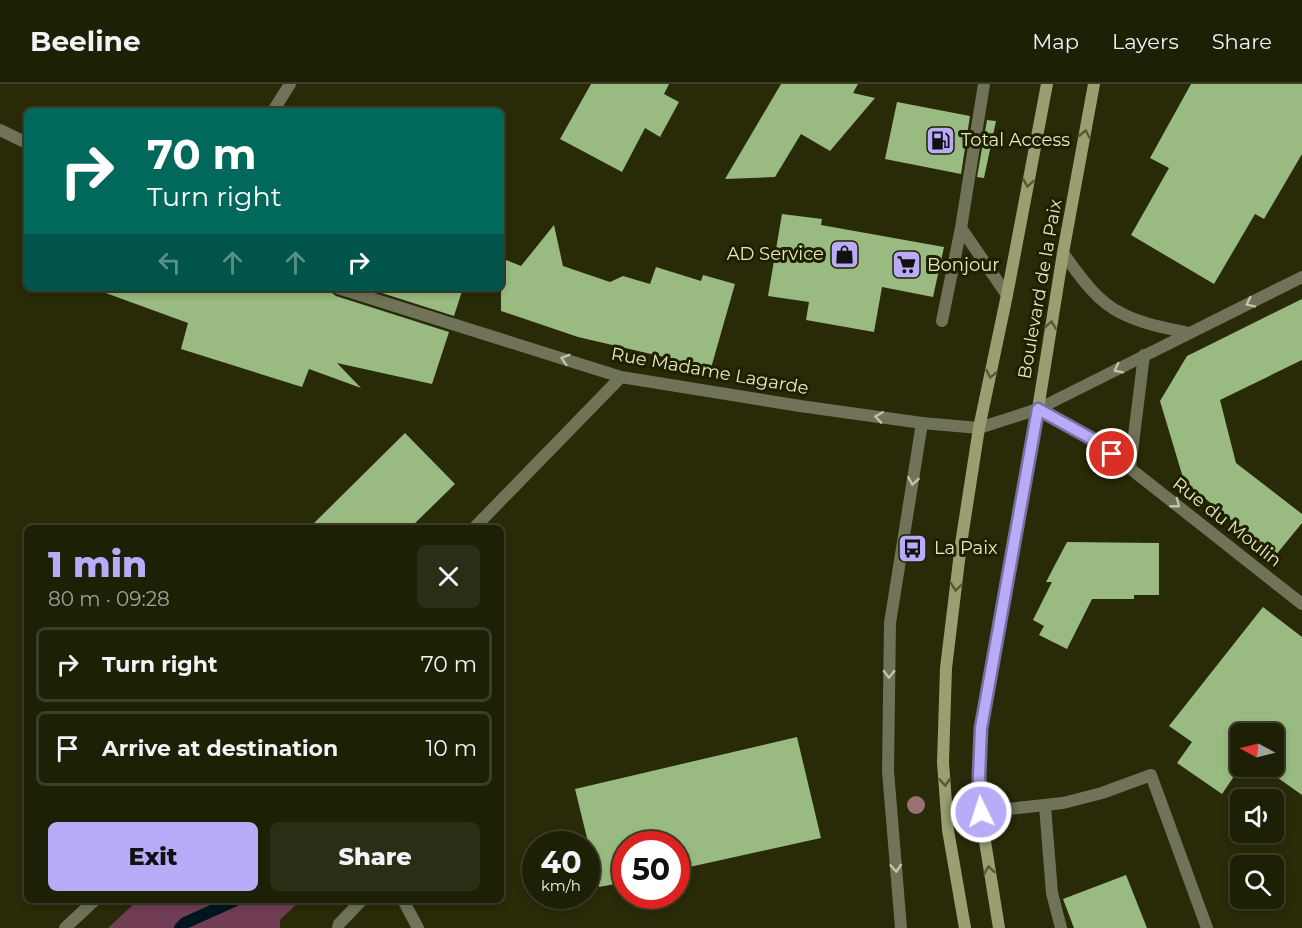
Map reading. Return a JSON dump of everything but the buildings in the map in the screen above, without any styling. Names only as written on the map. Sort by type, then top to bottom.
[{"type":"main road","name":"Boulevard de la Paix","points":[[965,928],[948,830],[944,750],[946,668],[961,544],[979,428],[1047,84]]},
{"type":"main road","name":"Boulevard de la Paix","points":[[999,928],[981,812],[979,776],[981,728],[1094,84]]},
{"type":"street","points":[[275,108],[290,84]]},
{"type":"street","points":[[942,321],[961,228],[984,84]]},
{"type":"street","points":[[0,130],[24,142]]},
{"type":"street","points":[[961,228],[1007,295]]},
{"type":"street","points":[[1063,253],[1084,281],[1120,313],[1147,324],[1189,333]]},
{"type":"street","points":[[979,428],[1038,409],[1302,277]]},
{"type":"street","name":"Rue Madame Lagarde","points":[[348,291],[621,377],[800,406],[922,423],[979,428]]},
{"type":"street","points":[[1130,468],[1144,355]]},
{"type":"street","points":[[477,525],[621,377]]},
{"type":"street","name":"Rue du Moulin","points":[[1038,409],[1094,440],[1301,603]]},
{"type":"street","points":[[901,928],[888,771],[890,623],[922,423]]},
{"type":"street","points":[[981,812],[1063,803],[1102,793],[1151,775],[1206,928]]},
{"type":"street","points":[[1045,806],[1052,893],[1062,928]]},
{"type":"street","points":[[65,928],[92,903]]},
{"type":"street","points":[[338,928],[339,924],[359,903]]},
{"type":"street","points":[[405,903],[418,928]]},
{"type":"shaded area","points":[[135,903],[298,903],[280,920],[280,928],[108,928]]},
{"type":"waterway","points":[[180,928],[185,923],[229,903]]},
{"type":"place","name":"Total Access","points":[[940,140]]},
{"type":"place","name":"AD Service","points":[[845,254]]},
{"type":"place","name":"Bonjour","points":[[906,265]]},
{"type":"place","name":"La Paix","points":[[913,548]]},
{"type":"route","points":[[981,812],[979,776],[981,728],[1038,409],[1094,440],[1112,454]]}]
